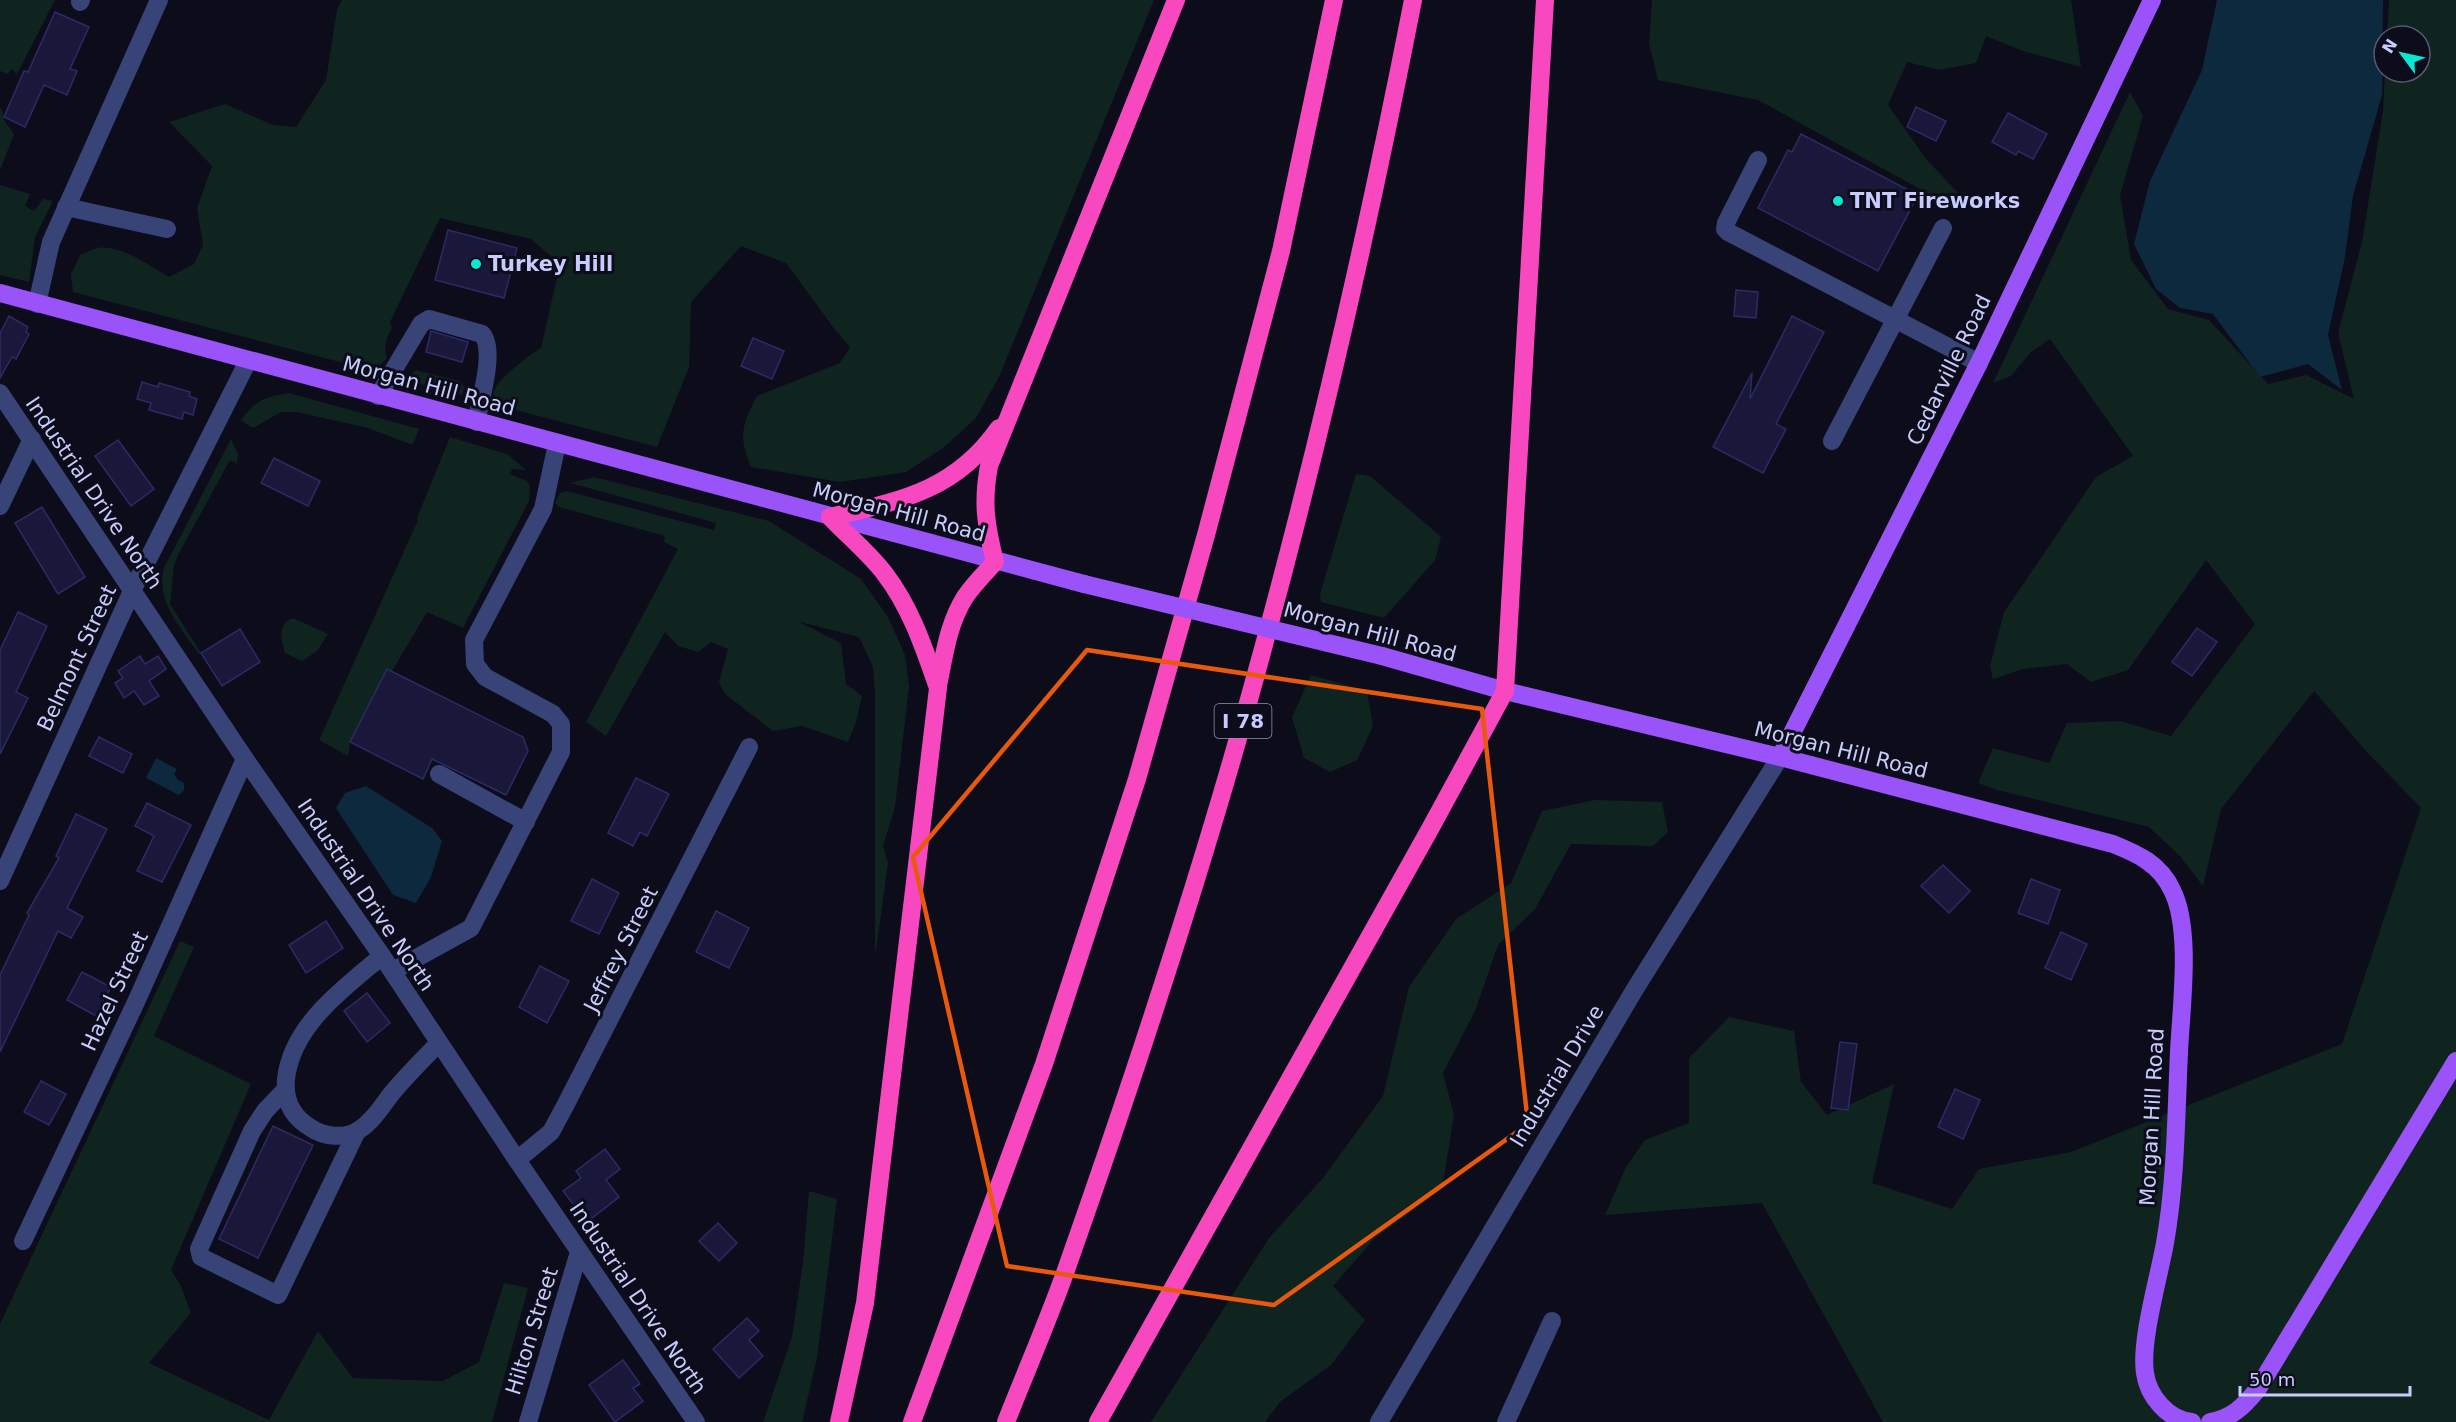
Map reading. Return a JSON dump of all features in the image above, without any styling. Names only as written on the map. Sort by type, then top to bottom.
[{"type":"highway","points":[[839,1422],[866,1303],[938,688],[949,633],[966,596],[995,562],[985,522],[984,491],[989,466],[1176,0]]},
{"type":"highway","points":[[912,1422],[1044,1064],[1137,779],[1206,535],[1278,263],[1334,0]]},
{"type":"highway","name":"I 78","points":[[1006,1422],[1069,1261],[1176,941],[1248,703],[1314,451],[1359,263],[1413,0]]},
{"type":"highway","points":[[1098,1422],[1425,840],[1505,691],[1545,0]]},
{"type":"highway","points":[[830,517],[897,501],[943,483],[993,437],[1011,412]]},
{"type":"highway","points":[[830,517],[874,561],[890,582],[916,627],[938,688]]},
{"type":"main road","name":"Cedarville Road","points":[[1780,757],[1979,363],[2152,0]]},
{"type":"main road","name":"Morgan Hill Road","points":[[0,294],[995,562],[1382,656],[1505,691],[1780,757],[2113,844],[2148,861],[2167,881],[2180,911],[2183,949],[2173,1179],[2166,1236],[2146,1343],[2145,1372],[2147,1384],[2161,1405],[2178,1418],[2192,1422]]},
{"type":"main road","points":[[2210,1422],[2230,1416],[2239,1410],[2257,1390],[2456,1061]]},
{"type":"street","points":[[37,304],[51,242],[159,0]]},
{"type":"street","points":[[1758,160],[1725,229],[1979,363]]},
{"type":"street","points":[[66,207],[167,229]]},
{"type":"street","points":[[1832,441],[1943,228]]},
{"type":"street","points":[[378,396],[421,324],[429,319],[482,334],[487,339],[488,356],[476,422]]},
{"type":"street","name":"Belmont Street","points":[[0,880],[132,591],[248,361]]},
{"type":"street","name":"Industrial Drive North","points":[[0,393],[245,759],[393,971],[517,1160],[696,1422]]},
{"type":"street","points":[[0,506],[32,439]]},
{"type":"street","points":[[393,971],[471,928],[561,752],[561,724],[553,714],[485,677],[475,664],[474,640],[543,509],[557,444]]},
{"type":"street","name":"Jeffrey Street","points":[[517,1160],[551,1132],[750,747]]},
{"type":"street","name":"Industrial Drive","points":[[1379,1422],[1635,989],[1780,757]]},
{"type":"street","name":"Hazel Street","points":[[23,1241],[136,1002],[245,759]]},
{"type":"street","points":[[439,774],[526,822]]},
{"type":"street","points":[[357,1131],[335,1136],[317,1132],[301,1122],[289,1107],[285,1090],[288,1062],[302,1036],[322,1009],[382,956]]},
{"type":"street","points":[[285,1090],[265,1111],[252,1131],[199,1249],[201,1257],[278,1295],[357,1131],[374,1117],[410,1072],[439,1042]]},
{"type":"street","name":"Hilton Street","points":[[528,1422],[579,1252]]},
{"type":"street","points":[[1506,1422],[1552,1322]]},
{"type":"highlighted area","points":[[1087,650],[1482,709],[1528,1124],[1274,1305],[1007,1266],[913,857]]},
{"type":"green space","points":[[0,0],[55,0],[17,74],[11,69],[8,74],[0,71]]},
{"type":"green space","points":[[342,0],[1154,0],[999,377],[976,418],[943,448],[906,472],[840,482],[751,467],[743,439],[745,423],[757,396],[840,363],[850,347],[786,263],[741,246],[691,302],[689,367],[657,447],[497,405],[494,400],[494,391],[501,380],[541,348],[560,264],[531,239],[440,218],[390,322],[392,328],[385,346],[387,358],[374,371],[73,292],[71,274],[80,255],[96,249],[115,249],[144,262],[169,277],[194,264],[203,245],[197,208],[212,166],[169,122],[225,104],[273,125],[296,127],[326,80],[337,10]]},
{"type":"green space","points":[[1652,0],[2071,0],[2081,67],[2023,51],[1986,36],[1976,63],[1939,70],[1907,62],[1888,105],[1926,159],[1961,196],[1958,210],[1758,100],[1658,80],[1649,44]]},
{"type":"green space","points":[[2389,0],[2456,0],[2456,1422],[1883,1422],[1762,1203],[1605,1215],[1626,1167],[1645,1140],[1689,1123],[1689,1058],[1729,1017],[1794,1031],[1801,1082],[1827,1115],[1894,1084],[1872,1183],[1952,1209],[1979,1169],[2071,1152],[2342,1044],[2421,808],[2366,751],[2314,691],[2221,809],[2203,886],[2179,855],[2149,827],[1997,790],[1978,783],[1993,748],[2049,763],[2067,723],[2120,721],[2171,736],[2255,624],[2206,560],[2128,670],[2091,682],[2067,664],[2023,669],[1993,679],[1990,666],[2004,612],[2096,477],[2133,456],[2050,339],[2030,353],[2011,376],[1993,383],[2130,92],[2143,116],[2120,195],[2131,260],[2168,309],[2209,320],[2268,384],[2306,375],[2354,399],[2338,333],[2362,242],[2383,111],[2384,84],[2432,84],[2432,24],[2388,24]]},
{"type":"green space","points":[[0,108],[4,120],[14,134],[0,170]]},
{"type":"green space","points":[[0,185],[30,194],[25,206],[34,211],[43,199],[53,201],[35,237],[29,282],[0,275]]},
{"type":"green space","points":[[416,370],[460,381],[464,387],[462,395],[412,382],[411,375]]},
{"type":"green space","points":[[289,393],[419,429],[413,444],[410,444],[368,428],[297,412],[281,412],[255,427],[241,420],[261,400]]},
{"type":"green space","points":[[450,437],[507,454],[526,470],[512,469],[510,474],[527,481],[530,487],[529,501],[463,628],[427,612],[392,671],[387,669],[350,742],[348,756],[319,740],[418,520]]},
{"type":"green space","points":[[231,439],[238,454],[237,463],[230,460],[174,565],[170,604],[201,653],[199,654],[171,614],[163,592],[162,580],[164,568]]},
{"type":"green space","points":[[1356,474],[1370,476],[1441,537],[1435,560],[1384,618],[1321,602],[1320,594]]},
{"type":"green space","points":[[594,477],[769,521],[861,579],[888,617],[905,655],[909,687],[895,807],[883,846],[888,863],[875,957],[875,693],[873,667],[859,637],[797,621],[841,643],[846,684],[862,696],[856,722],[848,742],[802,726],[773,731],[725,694],[719,682],[728,649],[711,642],[698,652],[678,646],[665,632],[606,736],[586,722],[678,549],[664,542],[665,536],[559,507],[555,503],[560,493],[567,491],[714,530],[716,523],[570,483]]},
{"type":"green space","points":[[293,618],[328,634],[317,651],[302,661],[285,653],[282,643],[282,628]]},
{"type":"green space","points":[[1311,675],[1367,691],[1373,726],[1357,760],[1330,772],[1304,758],[1292,717]]},
{"type":"green space","points":[[1595,800],[1662,802],[1668,832],[1653,846],[1571,844],[1535,909],[1498,945],[1475,1011],[1443,1073],[1454,1115],[1442,1189],[1375,1238],[1333,1286],[1365,1320],[1331,1365],[1281,1401],[1265,1422],[1151,1422],[1269,1238],[1322,1179],[1383,1096],[1409,987],[1456,919],[1511,883],[1542,811]]},
{"type":"green space","points":[[180,941],[194,947],[154,1036],[251,1084],[171,1270],[180,1284],[191,1313],[149,1363],[269,1420],[318,1331],[353,1378],[443,1381],[479,1362],[504,1283],[528,1288],[492,1422],[0,1422],[0,1324]]},
{"type":"green space","points":[[809,1191],[837,1199],[817,1358],[802,1422],[763,1422],[792,1337],[803,1263]]},
{"type":"water","points":[[2217,0],[2383,0],[2383,24],[2372,24],[2372,84],[2382,84],[2382,95],[2353,196],[2345,257],[2328,335],[2342,390],[2308,364],[2260,377],[2213,314],[2180,308],[2156,289],[2134,244],[2150,181],[2202,70]]},
{"type":"water","points":[[156,758],[177,769],[174,774],[184,783],[184,790],[179,795],[146,778]]},
{"type":"water","points":[[366,786],[432,828],[442,841],[431,877],[416,903],[393,895],[336,808],[345,793]]},
{"type":"building","points":[[55,12],[89,27],[70,69],[77,71],[67,95],[44,85],[25,127],[4,117],[24,71],[28,72]]},
{"type":"building","points":[[1916,107],[1946,121],[1936,141],[1907,127]]},
{"type":"building","points":[[2008,113],[2047,134],[2033,159],[2018,151],[2016,155],[1992,142]]},
{"type":"building","name":"TNT Fireworks","points":[[1801,134],[1918,195],[1878,271],[1758,208],[1788,150],[1792,152]]},
{"type":"building","name":"Turkey Hill","points":[[448,230],[517,248],[504,298],[435,280]]},
{"type":"building","points":[[1736,290],[1758,292],[1756,318],[1734,316]]},
{"type":"building","points":[[9,316],[28,327],[26,332],[29,334],[16,359],[12,357],[0,378],[0,333]]},
{"type":"building","points":[[1792,316],[1824,332],[1776,424],[1786,429],[1763,473],[1713,447],[1752,373],[1750,399]]},
{"type":"building","points":[[431,331],[468,342],[462,362],[426,352]]},
{"type":"building","points":[[753,338],[784,351],[772,379],[741,366]]},
{"type":"building","points":[[142,382],[158,387],[159,383],[190,392],[189,396],[197,399],[193,415],[184,412],[182,419],[149,410],[151,403],[137,399]]},
{"type":"building","points":[[118,440],[154,489],[131,506],[95,456]]},
{"type":"building","points":[[274,458],[320,481],[308,506],[261,483]]},
{"type":"building","points":[[42,507],[85,577],[58,594],[15,523]]},
{"type":"building","points":[[18,612],[47,626],[16,692],[28,698],[0,754],[0,650]]},
{"type":"building","points":[[2197,628],[2217,642],[2192,676],[2172,662]]},
{"type":"building","points":[[240,629],[260,662],[222,686],[201,653]]},
{"type":"building","points":[[140,656],[145,664],[158,656],[166,669],[149,681],[159,696],[144,705],[134,691],[124,698],[115,683],[123,678],[118,671]]},
{"type":"building","points":[[387,669],[523,737],[528,751],[506,795],[432,759],[423,779],[350,742]]},
{"type":"building","points":[[99,737],[132,754],[123,773],[89,756]]},
{"type":"building","points":[[636,778],[669,794],[647,836],[640,832],[633,846],[608,833]]},
{"type":"building","points":[[147,803],[191,825],[162,882],[137,871],[154,836],[135,826]]},
{"type":"building","points":[[76,814],[107,829],[67,908],[83,917],[71,938],[58,931],[0,1052],[0,975],[29,915],[27,913],[59,858],[56,856]]},
{"type":"building","points":[[1943,865],[1970,891],[1949,913],[1921,886]]},
{"type":"building","points":[[592,879],[619,893],[599,934],[571,921]]},
{"type":"building","points":[[2031,879],[2060,890],[2048,924],[2018,913]]},
{"type":"building","points":[[716,911],[749,928],[729,968],[696,952]]},
{"type":"building","points":[[326,921],[343,948],[306,973],[289,945]]},
{"type":"building","points":[[2061,932],[2087,944],[2071,980],[2045,968]]},
{"type":"building","points":[[540,966],[569,981],[547,1023],[519,1007]]},
{"type":"building","points":[[82,972],[111,987],[96,1016],[67,1000]]},
{"type":"building","points":[[367,993],[390,1023],[367,1042],[344,1011]]},
{"type":"building","points":[[1840,1042],[1857,1044],[1848,1110],[1831,1108]]},
{"type":"building","points":[[41,1081],[66,1094],[49,1125],[24,1112]]},
{"type":"building","points":[[1955,1089],[1980,1100],[1963,1139],[1938,1127]]},
{"type":"building","points":[[273,1126],[313,1145],[258,1258],[219,1239]]},
{"type":"building","points":[[605,1149],[620,1169],[606,1180],[619,1197],[587,1222],[563,1191],[581,1178],[576,1171]]},
{"type":"building","points":[[718,1223],[737,1243],[719,1261],[699,1241]]},
{"type":"building","points":[[747,1318],[759,1331],[749,1340],[763,1356],[739,1378],[713,1349]]},
{"type":"building","points":[[623,1360],[640,1384],[633,1388],[643,1401],[615,1422],[589,1385]]},
{"type":"place","name":"TNT Fireworks","points":[[1838,201]]},
{"type":"place","name":"Turkey Hill","points":[[476,264]]}]
